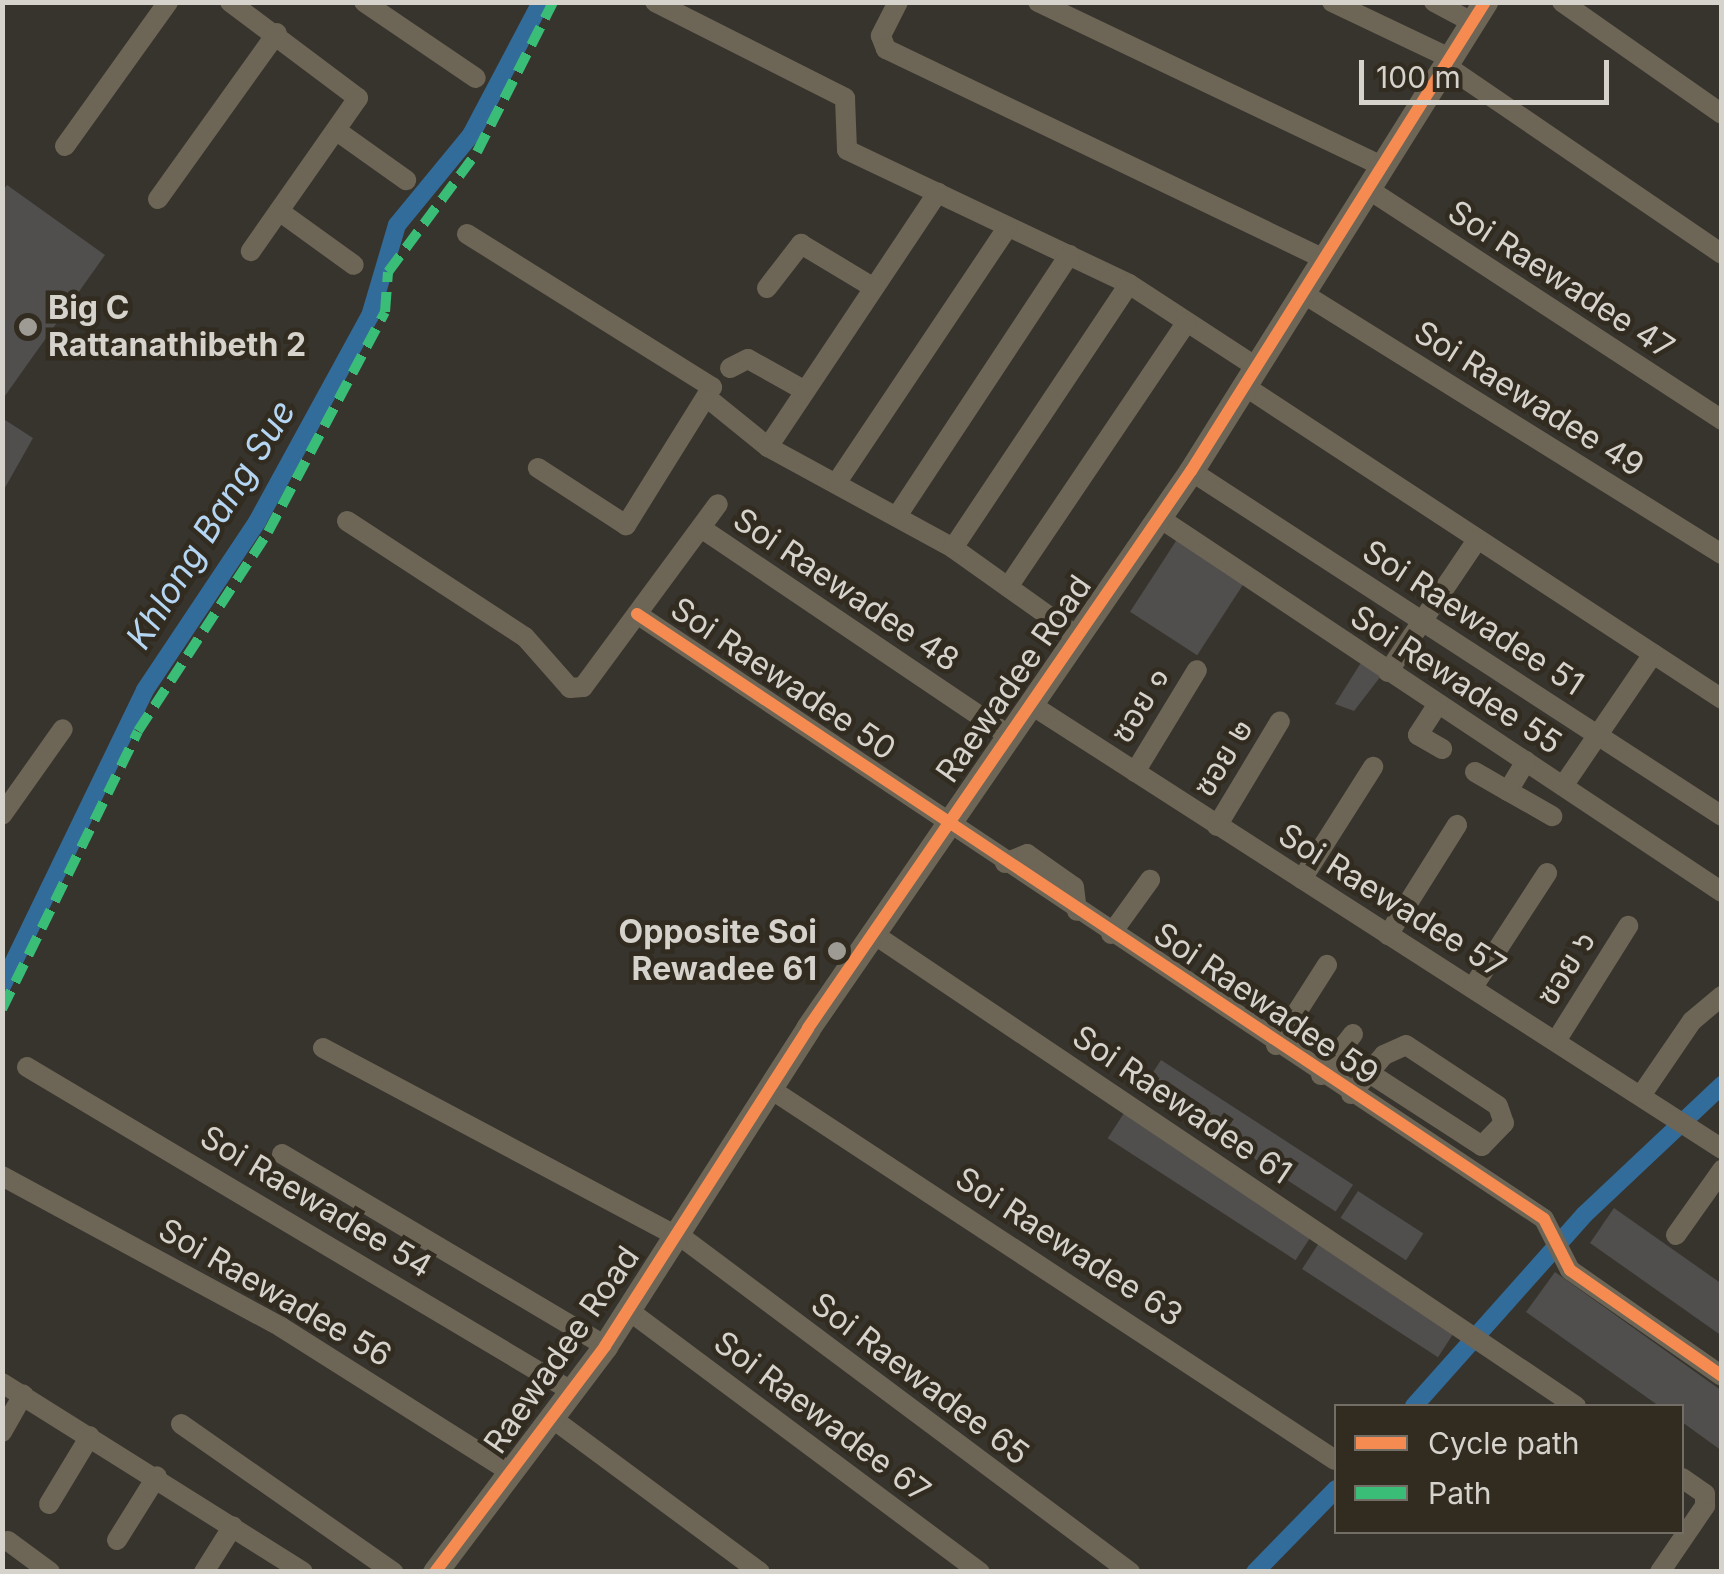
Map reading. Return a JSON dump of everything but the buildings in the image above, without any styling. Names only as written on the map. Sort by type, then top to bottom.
[{"type":"street","points":[[64,146],[168,2]]},
{"type":"street","points":[[230,2],[356,92],[337,131],[251,250]]},
{"type":"street","points":[[364,2],[476,78]]},
{"type":"street","points":[[655,2],[846,98],[847,150],[1129,284],[1477,540],[1722,699]]},
{"type":"street","points":[[898,2],[881,36],[886,49],[1325,260]]},
{"type":"street","name":"Soi Raewadee 47","points":[[1038,2],[1375,178],[1722,420]]},
{"type":"street","points":[[1332,2],[1447,62],[1722,254]]},
{"type":"street","points":[[1434,2],[1479,12]]},
{"type":"street","points":[[1562,2],[1722,114]]},
{"type":"street","name":"Raewadee Road","points":[[435,1572],[605,1346],[872,933],[1191,471],[1479,12]]},
{"type":"street","points":[[158,200],[277,33]]},
{"type":"street","points":[[337,131],[406,180]]},
{"type":"street","points":[[768,447],[800,388],[938,192]]},
{"type":"street","points":[[280,211],[354,265]]},
{"type":"street","points":[[837,482],[1008,227]]},
{"type":"street","points":[[467,234],[698,372],[710,400],[768,447],[953,548],[1077,636]]},
{"type":"street","points":[[768,288],[801,244],[872,286]]},
{"type":"street","points":[[897,516],[1069,256]]},
{"type":"street","points":[[953,548],[1129,284]]},
{"type":"street","name":"Soi Raewadee 49","points":[[1304,294],[1722,554]]},
{"type":"street","points":[[1008,587],[1186,323]]},
{"type":"street","points":[[730,368],[748,359],[800,388]]},
{"type":"street","points":[[538,468],[626,525],[710,400]]},
{"type":"street","name":"Soi Raewadee 51","points":[[1191,471],[1722,816]]},
{"type":"street","points":[[347,521],[525,637],[570,688],[592,680],[718,504]]},
{"type":"street","name":"Soi Rewadee 55","points":[[1158,518],[1722,892]]},
{"type":"street","name":"Soi Raewadee 48","points":[[701,528],[1008,735]]},
{"type":"street","points":[[1388,672],[1477,540]]},
{"type":"street","name":"Soi Raewadee 50","points":[[638,614],[948,824]]},
{"type":"street","points":[[1563,786],[1654,654]]},
{"type":"street","name":"ซอย ๑","points":[[1135,772],[1197,670]]},
{"type":"street","name":"Soi Raewadee 57","points":[[1030,704],[1666,1109],[1722,1149]]},
{"type":"street","points":[[1438,704],[1418,734],[1442,750]]},
{"type":"street","name":"ซอย ๒","points":[[1217,826],[1280,721]]},
{"type":"street","points":[[2,815],[10,788],[63,729]]},
{"type":"street","points":[[1508,790],[1526,762]]},
{"type":"street","points":[[1302,879],[1373,768]]},
{"type":"street","points":[[1476,772],[1552,816]]},
{"type":"street","name":"Soi Raewadee 59","points":[[948,824],[1351,1094],[1557,1238],[1570,1270],[1722,1376]]},
{"type":"street","points":[[1388,935],[1456,824]]},
{"type":"street","points":[[1473,987],[1547,873]]},
{"type":"street","points":[[1111,934],[1150,880]]},
{"type":"street","name":"ซอย ๖","points":[[1556,1041],[1628,926]]},
{"type":"street","name":"Soi Raewadee 61","points":[[872,933],[1573,1404]]},
{"type":"street","points":[[1276,1045],[1327,964]]},
{"type":"street","points":[[1642,1094],[1692,1021],[1722,996]]},
{"type":"street","points":[[1322,1075],[1354,1034]]},
{"type":"street","points":[[1351,1094],[1369,1073],[1406,1044],[1498,1106],[1504,1123],[1482,1146],[1369,1073]]},
{"type":"street","name":"Soi Raewadee 65","points":[[323,1048],[675,1234],[1130,1572]]},
{"type":"street","name":"Soi Raewadee 54","points":[[27,1067],[573,1392]]},
{"type":"street","name":"Soi Raewadee 63","points":[[769,1088],[1334,1459]]},
{"type":"street","points":[[282,1154],[605,1346]]},
{"type":"street","points":[[1676,1235],[1722,1170]]},
{"type":"street","name":"Soi Raewadee 56","points":[[2,1176],[282,1327],[512,1473]]},
{"type":"street","name":"Soi Raewadee 67","points":[[628,1310],[980,1572]]},
{"type":"street","points":[[2,1383],[157,1476],[302,1572]]},
{"type":"street","points":[[2,1432],[23,1395]]},
{"type":"street","points":[[553,1419],[760,1572]]},
{"type":"street","points":[[181,1424],[394,1572]]},
{"type":"street","points":[[50,1504],[90,1436]]},
{"type":"street","points":[[117,1540],[157,1476]]},
{"type":"street","points":[[1660,1572],[1707,1499],[1684,1480]]},
{"type":"street","points":[[204,1572],[233,1526]]},
{"type":"street","points":[[8,1541],[50,1572]]},
{"type":"waterway","name":"Khlong Bang Sue","points":[[2,986],[145,690],[257,522],[370,316],[397,225],[471,135],[541,2]]},
{"type":"waterway","points":[[1416,1404],[1584,1215],[1722,1085]]},
{"type":"waterway","points":[[1255,1572],[1334,1491]]},
{"type":"marked path","points":[[2,1009],[138,731],[268,532],[385,312],[388,272],[477,152],[553,2]]},
{"type":"cycle path","points":[[435,1572],[605,1346],[808,1028],[1191,471],[1485,2]]},
{"type":"cycle path","points":[[637,614],[1544,1219],[1570,1270],[1722,1376]]},
{"type":"place","name":"Big C Rattanathibeth 2","points":[[28,327]]},
{"type":"place","name":"Opposite Soi Rewadee 61","points":[[837,951]]}]
